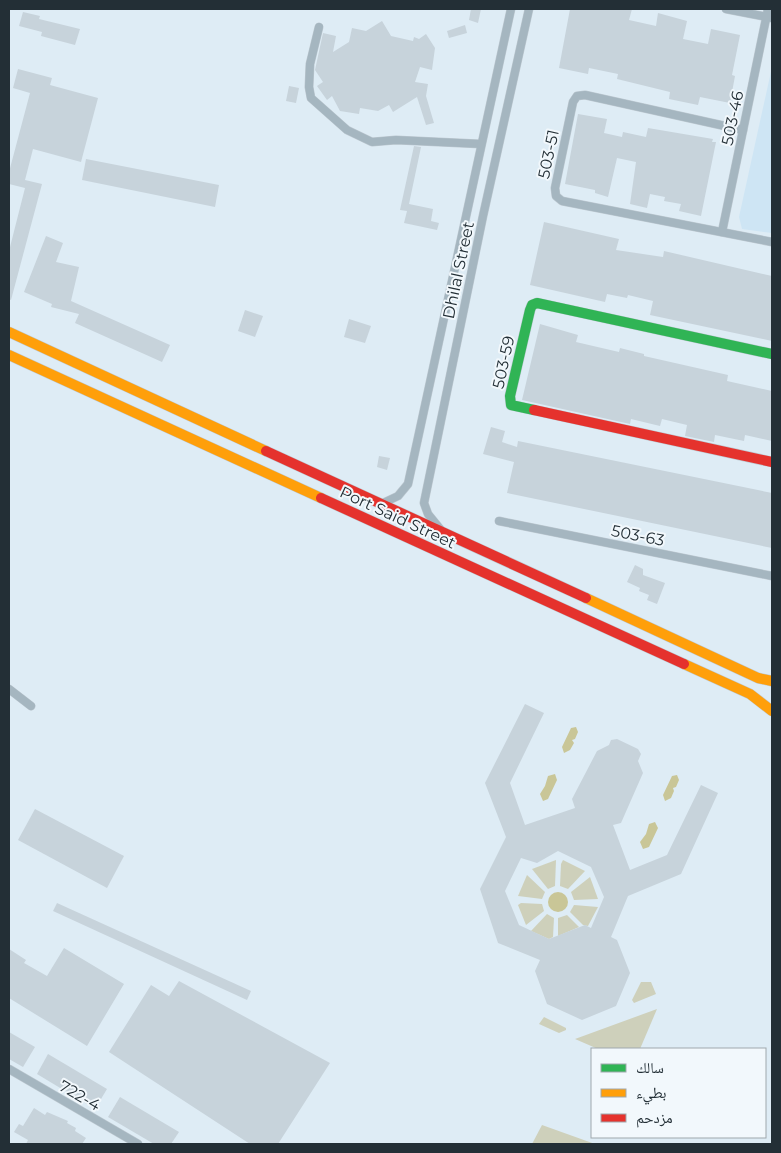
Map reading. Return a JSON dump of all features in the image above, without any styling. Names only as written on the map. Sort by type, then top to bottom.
[{"type":"main road","name":"503-59","points":[[772,354],[537,303],[532,305],[530,310],[510,396],[511,404],[772,462]]},
{"type":"main road","name":"Port Said Street","points":[[9,332],[758,678],[772,682]]},
{"type":"main road","name":"Port Said Street","points":[[9,355],[750,694],[772,711]]},
{"type":"main road","points":[[750,694],[772,704]]},
{"type":"street","name":"Dhilal Street","points":[[380,504],[398,496],[408,484],[511,9]]},
{"type":"street","name":"Dhilal Street","points":[[442,532],[428,514],[424,503],[483,216],[529,9]]},
{"type":"street","points":[[726,9],[769,18]]},
{"type":"street","name":"503-46","points":[[722,232],[769,18],[768,9]]},
{"type":"street","points":[[319,27],[310,64],[309,87],[312,98],[347,130],[372,142],[396,140],[481,144]]},
{"type":"street","name":"503-51","points":[[743,130],[585,95],[578,96],[574,102],[555,188],[556,196],[562,201],[772,242]]},
{"type":"street","points":[[468,212],[483,216]]},
{"type":"street","name":"503-63","points":[[499,521],[772,576]]},
{"type":"street","points":[[9,689],[31,706]]},
{"type":"street","name":"722-4","points":[[9,1069],[138,1144]]},
{"type":"shaded area","points":[[772,67],[772,233],[742,229],[739,217]]},
{"type":"shaded area","points":[[576,727],[578,732],[575,739],[572,740],[574,743],[570,750],[564,753],[562,747],[571,728]]},
{"type":"shaded area","points":[[555,774],[557,780],[548,799],[543,801],[540,794],[548,776]]},
{"type":"shaded area","points":[[677,775],[679,780],[676,787],[673,788],[674,791],[671,798],[665,801],[663,795],[672,776]]},
{"type":"shaded area","points":[[655,822],[658,828],[649,847],[643,849],[640,842],[646,834],[649,824]]},
{"type":"shaded area","points":[[558,892],[565,895],[568,902],[565,909],[558,912],[551,909],[548,902],[551,895]]},
{"type":"green space","points":[[556,860],[555,886],[548,889],[532,869]]},
{"type":"green space","points":[[563,860],[585,871],[568,889],[560,886],[561,864]]},
{"type":"green space","points":[[527,875],[545,892],[542,899],[518,896]]},
{"type":"green space","points":[[590,877],[598,899],[574,900],[571,892]]},
{"type":"green space","points":[[521,903],[542,904],[544,911],[526,925],[518,905]]},
{"type":"green space","points":[[574,905],[598,907],[588,926],[583,925],[570,912]]},
{"type":"green space","points":[[547,914],[554,918],[553,937],[549,939],[531,931]]},
{"type":"green space","points":[[567,915],[579,927],[558,936],[558,918]]},
{"type":"green space","points":[[641,982],[651,982],[656,994],[634,1003],[632,1000]]},
{"type":"green space","points":[[657,1009],[640,1048],[596,1048],[575,1039]]},
{"type":"green space","points":[[544,1017],[566,1028],[566,1030],[559,1033],[539,1024]]},
{"type":"green space","points":[[542,1125],[595,1144],[532,1144]]},
{"type":"building","points":[[471,9],[481,9],[478,23],[469,20]]},
{"type":"building","points":[[570,9],[632,9],[629,20],[656,26],[658,13],[687,21],[683,39],[708,44],[711,29],[740,35],[732,75],[735,76],[730,103],[700,97],[698,105],[669,99],[670,92],[617,79],[618,74],[589,68],[588,74],[559,68]]},
{"type":"building","points":[[23,12],[40,16],[39,19],[80,29],[75,45],[41,36],[42,32],[19,26]]},
{"type":"building","points":[[382,21],[391,36],[413,41],[414,37],[419,39],[426,34],[435,48],[432,70],[420,67],[415,82],[428,84],[426,96],[434,123],[426,125],[417,97],[393,112],[389,105],[378,111],[360,108],[359,114],[340,111],[332,96],[327,100],[317,86],[323,82],[315,70],[323,33],[336,36],[333,52],[349,42],[352,28],[366,31]]},
{"type":"building","points":[[465,25],[467,33],[449,38],[447,31]]},
{"type":"building","points":[[18,69],[52,78],[50,85],[98,98],[81,162],[33,149],[25,180],[42,184],[11,300],[9,299],[9,251],[25,188],[9,184],[9,172],[30,93],[13,88]]},
{"type":"building","points":[[289,86],[299,88],[296,103],[286,101]]},
{"type":"building","points":[[578,114],[607,119],[604,133],[622,137],[623,132],[646,137],[648,128],[713,139],[712,142],[716,142],[701,216],[679,211],[681,204],[664,201],[665,197],[650,194],[647,208],[630,204],[636,162],[617,158],[608,197],[595,193],[595,190],[565,184]]},
{"type":"building","points":[[414,146],[421,147],[409,204],[433,209],[431,221],[439,223],[437,230],[404,223],[407,211],[400,210]]},
{"type":"building","points":[[86,159],[219,185],[215,207],[82,180]]},
{"type":"building","points":[[544,222],[619,239],[616,250],[663,257],[664,251],[772,276],[772,341],[650,315],[653,301],[628,295],[627,298],[607,294],[605,302],[530,285]]},
{"type":"building","points":[[46,236],[63,243],[56,262],[79,267],[71,301],[170,345],[162,362],[75,323],[79,314],[51,307],[52,304],[24,292]]},
{"type":"building","points":[[245,310],[263,316],[255,337],[238,331]]},
{"type":"building","points":[[349,319],[371,326],[365,343],[344,337]]},
{"type":"building","points":[[540,324],[578,335],[576,342],[619,352],[620,348],[644,354],[644,356],[728,375],[727,381],[772,391],[772,441],[745,435],[744,441],[715,435],[714,442],[685,436],[687,425],[662,419],[660,426],[631,419],[630,424],[522,400]]},
{"type":"building","points":[[491,427],[505,431],[502,442],[517,447],[518,441],[772,493],[772,548],[507,493],[514,462],[483,454]]},
{"type":"building","points":[[379,456],[390,458],[387,470],[377,467]]},
{"type":"building","points":[[635,565],[643,569],[643,575],[665,583],[657,604],[647,600],[649,595],[639,591],[640,588],[627,582]]},
{"type":"building","points":[[525,704],[544,713],[510,783],[525,825],[575,808],[572,799],[597,751],[609,745],[611,740],[617,739],[638,749],[641,754],[638,761],[643,773],[621,823],[613,825],[630,870],[667,855],[701,785],[718,793],[681,874],[628,896],[611,937],[617,940],[630,973],[616,1006],[582,1020],[547,1004],[535,971],[540,960],[498,943],[480,889],[506,837],[485,783]],"holes":[[[558,851],[591,867],[604,897],[591,928],[585,925],[549,939],[519,925],[505,891],[521,858],[537,863]]]},
{"type":"building","points":[[35,809],[124,856],[107,888],[18,840]]},
{"type":"building","points":[[57,903],[251,991],[247,1000],[53,911]]},
{"type":"building","points":[[64,948],[124,984],[87,1046],[9,998],[9,949],[26,960],[24,963],[47,976]]},
{"type":"building","points":[[179,981],[330,1063],[278,1144],[250,1144],[109,1052],[151,985],[169,996]]},
{"type":"building","points":[[9,1032],[35,1047],[23,1067],[9,1059]]},
{"type":"building","points":[[48,1054],[107,1089],[95,1109],[37,1074]]},
{"type":"building","points":[[120,1097],[179,1132],[171,1144],[154,1144],[108,1117]]},
{"type":"building","points":[[34,1108],[45,1115],[47,1112],[68,1121],[67,1123],[76,1128],[75,1131],[86,1138],[82,1144],[26,1144],[28,1140],[14,1132],[19,1124],[23,1126]]},
{"type":"traffic: fast","points":[[534,410],[511,405],[510,396],[530,310],[532,305],[537,303],[772,354]]},
{"type":"traffic: slow","points":[[9,332],[266,451]]},
{"type":"traffic: slow","points":[[9,355],[321,498]]},
{"type":"traffic: slow","points":[[586,598],[758,678],[772,681]]},
{"type":"traffic: slow","points":[[684,664],[750,694],[772,711]]},
{"type":"traffic: jam","points":[[534,410],[772,462]]},
{"type":"traffic: jam","points":[[266,451],[586,598]]},
{"type":"traffic: jam","points":[[321,498],[684,664]]}]
